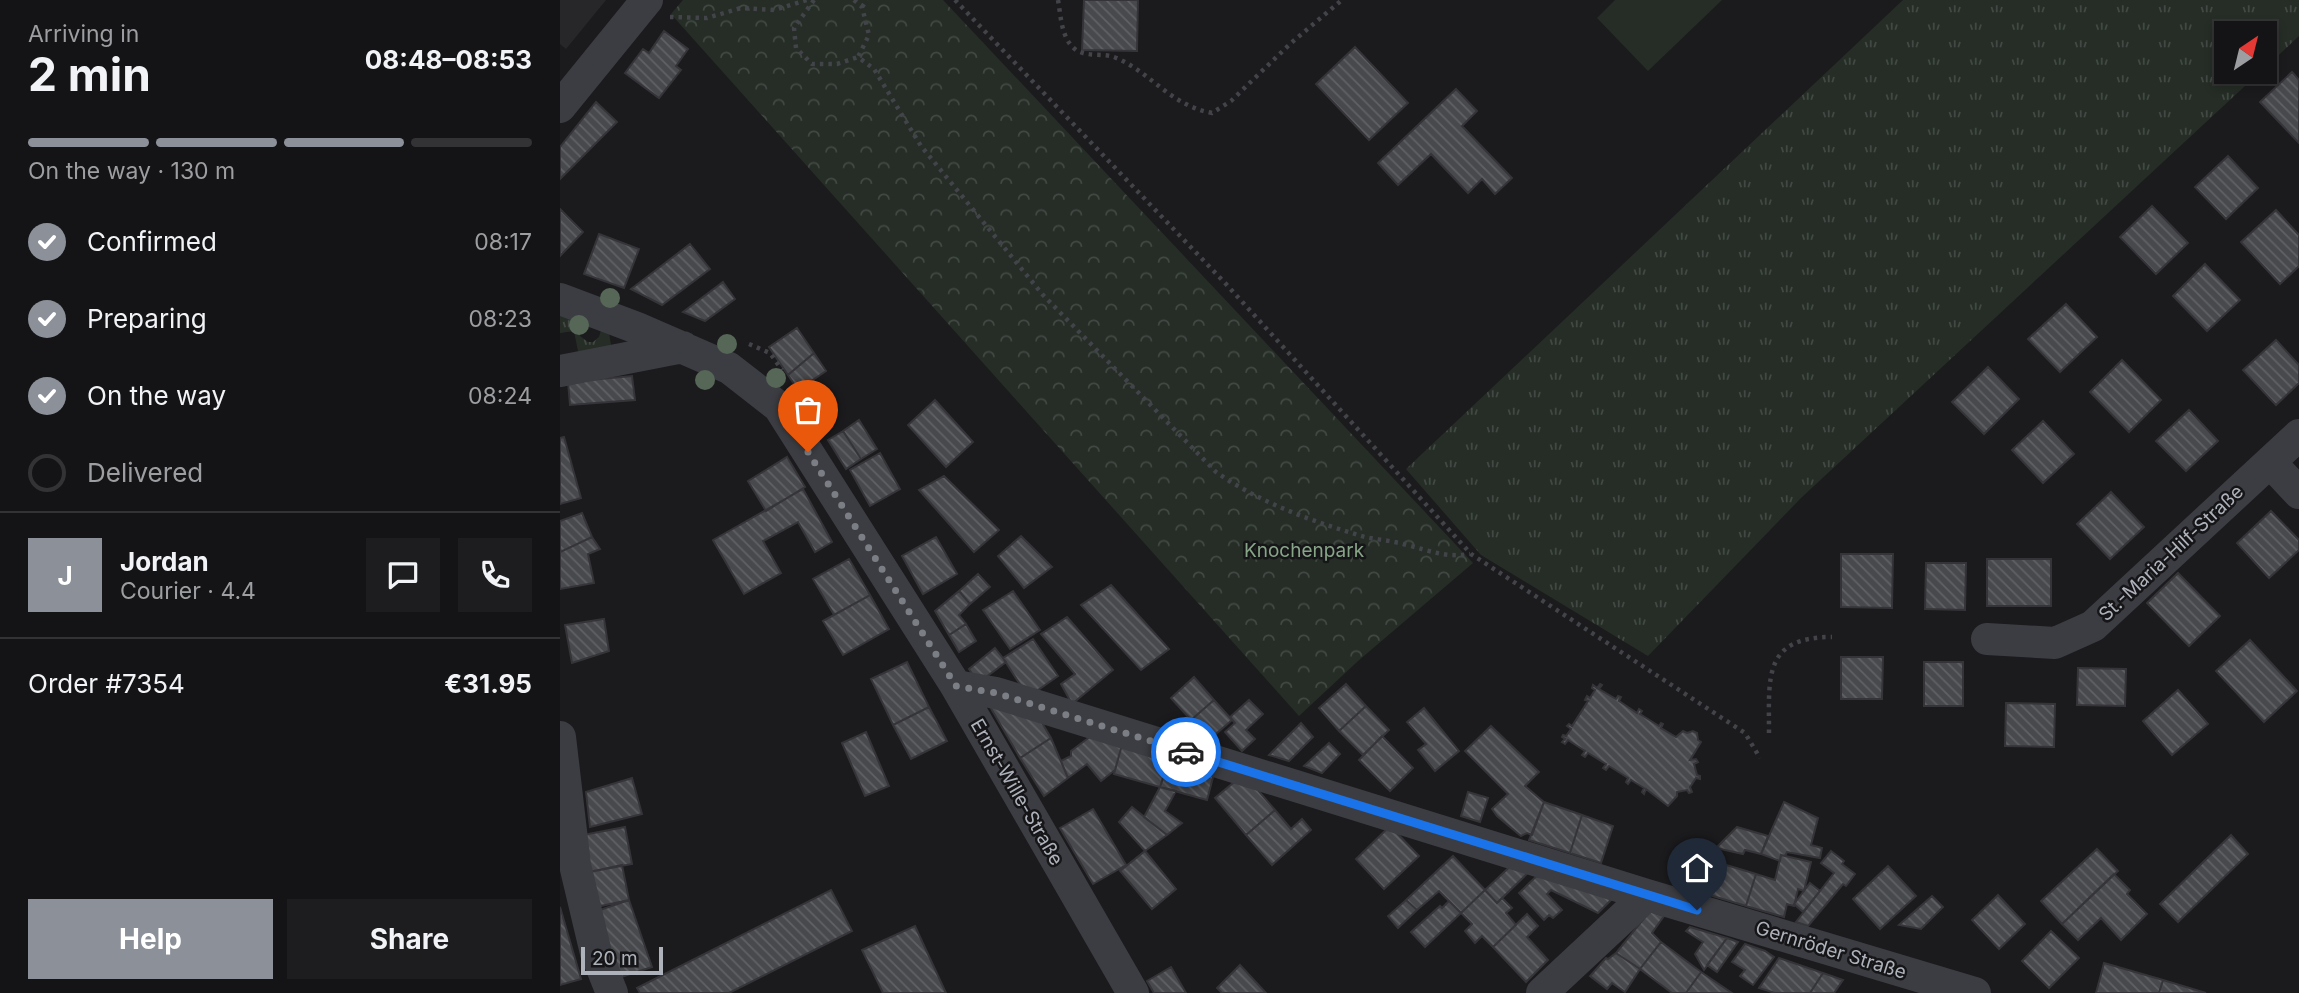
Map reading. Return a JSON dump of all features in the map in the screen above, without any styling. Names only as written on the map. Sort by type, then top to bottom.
[{"type":"street","points":[[560,107],[645,3]]},
{"type":"street","name":"Ernst-Wille-Straße","points":[[560,299],[729,368],[779,407],[956,686],[1133,993]]},
{"type":"street","points":[[560,371],[683,347]]},
{"type":"street","name":"St.-Maria-Hilf-Straße","points":[[1987,639],[2055,643],[2093,626],[2299,435]]},
{"type":"street","points":[[2270,462],[2299,493]]},
{"type":"street","name":"Gernröder Straße","points":[[956,686],[996,693],[1647,895],[1975,993]]},
{"type":"street","points":[[560,737],[575,865],[596,953],[612,993]]},
{"type":"street","points":[[1542,993],[1647,895]]},
{"type":"path","points":[[645,3],[654,18],[707,18],[741,8],[774,10],[807,0]]},
{"type":"path","points":[[814,0],[794,28],[796,48],[812,64],[837,64],[858,57],[869,34],[862,7],[854,0]]},
{"type":"path","points":[[862,7],[867,0]]},
{"type":"path","points":[[955,0],[1226,284],[1471,554],[1745,733],[1760,758]]},
{"type":"path","points":[[1058,0],[1063,31],[1076,50],[1113,57],[1193,110],[1212,113],[1231,101],[1291,43],[1342,0]]},
{"type":"path","points":[[858,57],[874,69],[921,146],[1043,295],[1216,472],[1238,487],[1272,502],[1367,537],[1452,557],[1471,554]]},
{"type":"path","points":[[1769,733],[1773,664],[1782,650],[1814,637],[1832,637]]},
{"type":"shaded area","points":[[560,0],[606,0],[566,49],[560,44]]},
{"type":"green space","name":"Knochenpark","points":[[683,0],[943,0],[1473,563],[1358,661],[1299,716],[671,14]]},
{"type":"green space","points":[[1615,0],[1722,0],[1648,71],[1597,18]]},
{"type":"green space","points":[[1903,0],[2299,0],[2299,36],[2277,57],[2277,21],[2214,21],[2214,84],[2247,84],[1801,498],[1648,656],[1481,555],[1406,469]]},
{"type":"green space","points":[[560,312],[592,327],[582,328],[580,336],[588,342],[599,337],[602,327],[609,333],[611,345],[586,358],[578,351],[574,331],[560,333]]},
{"type":"building","points":[[1084,0],[1138,0],[1137,51],[1082,50]]},
{"type":"building","points":[[664,31],[688,49],[676,66],[681,70],[659,98],[625,73],[643,49],[649,53]]},
{"type":"building","points":[[1355,47],[1408,103],[1369,140],[1316,84]]},
{"type":"building","points":[[2292,72],[2299,80],[2299,143],[2260,102]]},
{"type":"building","points":[[1456,89],[1477,111],[1462,126],[1512,178],[1495,194],[1482,179],[1468,193],[1431,154],[1398,185],[1378,163]]},
{"type":"building","points":[[596,102],[617,122],[560,179],[560,147]]},
{"type":"building","points":[[2228,156],[2258,188],[2226,219],[2195,187]]},
{"type":"building","points":[[2152,206],[2188,243],[2156,274],[2120,237]]},
{"type":"building","points":[[560,209],[583,232],[560,256]]},
{"type":"building","points":[[2276,210],[2299,235],[2299,266],[2280,284],[2241,242]]},
{"type":"building","points":[[599,234],[639,249],[624,288],[584,274]]},
{"type":"building","points":[[690,244],[710,269],[662,305],[631,289]]},
{"type":"building","points":[[2205,264],[2240,300],[2207,331],[2173,296]]},
{"type":"building","points":[[723,282],[735,299],[705,321],[683,312]]},
{"type":"building","points":[[2066,304],[2097,337],[2060,372],[2028,339]]},
{"type":"building","points":[[797,328],[814,353],[788,375],[769,347]]},
{"type":"building","points":[[2276,340],[2299,365],[2299,383],[2276,405],[2243,370]]},
{"type":"building","points":[[814,353],[826,371],[798,390],[788,375]]},
{"type":"building","points":[[2122,360],[2161,400],[2129,432],[2090,392]]},
{"type":"building","points":[[1988,367],[2019,399],[1984,434],[1952,402]]},
{"type":"building","points":[[632,376],[635,400],[570,405],[568,382]]},
{"type":"building","points":[[935,400],[973,442],[946,467],[908,425]]},
{"type":"building","points":[[2189,410],[2218,441],[2186,471],[2156,441]]},
{"type":"building","points":[[859,420],[877,449],[861,459],[843,431]]},
{"type":"building","points":[[2043,421],[2074,454],[2043,483],[2012,450]]},
{"type":"building","points":[[843,431],[861,459],[846,469],[828,440]]},
{"type":"building","points":[[564,437],[581,498],[560,504],[560,438]]},
{"type":"building","points":[[880,453],[900,489],[870,506],[850,470]]},
{"type":"building","points":[[787,457],[805,487],[766,511],[748,481]]},
{"type":"building","points":[[944,476],[999,530],[974,552],[919,490]]},
{"type":"building","points":[[803,489],[832,542],[815,552],[798,522],[763,541],[781,573],[744,594],[713,540]]},
{"type":"building","points":[[2111,492],[2144,527],[2110,559],[2077,524]]},
{"type":"building","points":[[2271,511],[2299,540],[2299,550],[2269,578],[2237,543]]},
{"type":"building","points":[[582,513],[592,537],[560,552],[560,521]]},
{"type":"building","points":[[1021,536],[1052,567],[1024,588],[998,556]]},
{"type":"building","points":[[592,537],[600,549],[588,554],[594,583],[560,589],[560,552]]},
{"type":"building","points":[[936,537],[957,574],[923,594],[902,556]]},
{"type":"building","points":[[1841,554],[1893,554],[1892,608],[1841,607]]},
{"type":"building","points":[[849,559],[870,595],[834,615],[813,579]]},
{"type":"building","points":[[1987,559],[2051,559],[2051,606],[1987,606]]},
{"type":"building","points":[[1926,563],[1966,563],[1965,610],[1925,609]]},
{"type":"building","points":[[2178,573],[2220,616],[2189,646],[2147,603]]},
{"type":"building","points":[[978,574],[990,587],[970,604],[959,591]]},
{"type":"building","points":[[1111,585],[1169,649],[1141,670],[1081,605]]},
{"type":"building","points":[[959,591],[970,604],[959,615],[966,624],[949,635],[935,611]]},
{"type":"building","points":[[1013,591],[1040,630],[1010,649],[983,610]]},
{"type":"building","points":[[870,595],[889,629],[843,655],[823,621]]},
{"type":"building","points":[[1067,617],[1113,670],[1072,704],[1061,684],[1075,674],[1041,634]]},
{"type":"building","points":[[604,619],[609,651],[572,663],[565,625]]},
{"type":"building","points":[[966,624],[976,641],[959,652],[949,635]]},
{"type":"building","points":[[1033,639],[1058,676],[1028,697],[1003,658]]},
{"type":"building","points":[[2250,640],[2297,691],[2264,722],[2216,671]]},
{"type":"building","points":[[995,648],[1006,662],[978,683],[969,669]]},
{"type":"building","points":[[1841,657],[1883,657],[1882,699],[1841,699]]},
{"type":"building","points":[[907,662],[929,707],[893,725],[871,679]]},
{"type":"building","points":[[1924,662],[1963,662],[1963,706],[1924,706]]},
{"type":"building","points":[[2078,668],[2126,669],[2125,706],[2077,705]]},
{"type":"building","points":[[1194,677],[1214,700],[1191,720],[1171,698]]},
{"type":"building","points":[[1346,684],[1366,706],[1339,731],[1319,708]]},
{"type":"building","points":[[1593,685],[1597,688],[1602,685],[1599,689],[1616,699],[1621,697],[1619,701],[1637,713],[1639,709],[1642,711],[1640,714],[1659,726],[1663,724],[1661,728],[1676,737],[1683,731],[1697,733],[1701,742],[1690,760],[1696,759],[1698,762],[1694,764],[1700,779],[1696,778],[1690,787],[1692,792],[1677,792],[1677,796],[1668,806],[1646,789],[1644,794],[1644,788],[1631,780],[1628,784],[1628,778],[1609,766],[1606,770],[1603,768],[1606,764],[1588,753],[1585,757],[1582,755],[1585,751],[1568,740],[1565,744],[1562,742],[1565,739],[1563,735],[1566,736],[1571,729],[1567,726],[1572,726],[1588,701],[1585,700],[1587,696],[1590,698],[1595,690]]},
{"type":"building","points":[[2178,690],[2208,724],[2172,755],[2143,721]]},
{"type":"building","points":[[1214,700],[1232,720],[1209,740],[1191,720]]},
{"type":"building","points":[[1249,700],[1263,714],[1246,730],[1255,739],[1242,751],[1225,732],[1235,723],[1230,717]]},
{"type":"building","points":[[2006,703],[2055,704],[2054,747],[2005,746]]},
{"type":"building","points":[[989,705],[1035,711],[1051,738],[1020,758]]},
{"type":"building","points":[[1366,706],[1389,730],[1363,755],[1339,731]]},
{"type":"building","points":[[929,707],[947,741],[911,759],[893,725]]},
{"type":"building","points":[[1424,708],[1459,751],[1435,771],[1418,750],[1426,744],[1407,722]]},
{"type":"building","points":[[1301,723],[1313,737],[1289,761],[1269,755]]},
{"type":"building","points":[[1491,726],[1539,772],[1525,786],[1544,802],[1532,835],[1527,833],[1521,836],[1497,816],[1492,809],[1508,794],[1465,751]]},
{"type":"building","points":[[866,732],[889,786],[865,796],[842,743]]},
{"type":"building","points":[[1095,733],[1123,741],[1115,770],[1101,781],[1087,764],[1068,778],[1061,761],[1071,756],[1071,751]]},
{"type":"building","points":[[1382,736],[1413,768],[1390,791],[1359,760]]},
{"type":"building","points":[[1051,738],[1068,778],[1044,796],[1020,758]]},
{"type":"building","points":[[1123,741],[1171,754],[1160,787],[1114,774]]},
{"type":"building","points":[[1329,743],[1340,754],[1322,773],[1304,766]]},
{"type":"building","points":[[1171,754],[1216,766],[1207,800],[1160,787]]},
{"type":"building","points":[[1244,774],[1275,810],[1246,835],[1215,798]]},
{"type":"building","points":[[632,778],[642,814],[590,827],[586,792]]},
{"type":"building","points":[[1160,787],[1176,791],[1165,811],[1182,823],[1167,835],[1144,817]]},
{"type":"building","points":[[1468,792],[1488,798],[1480,822],[1461,816]]},
{"type":"building","points":[[1544,802],[1582,815],[1570,853],[1529,840]]},
{"type":"building","points":[[1784,802],[1818,818],[1811,845],[1822,848],[1820,858],[1787,852],[1785,856],[1781,855],[1780,861],[1761,854]]},
{"type":"building","points":[[1132,807],[1167,835],[1145,851],[1119,822]]},
{"type":"building","points":[[1093,809],[1126,865],[1093,884],[1060,828]]},
{"type":"building","points":[[1275,810],[1291,829],[1302,819],[1311,830],[1272,865],[1246,835]]},
{"type":"building","points":[[1582,815],[1613,826],[1601,863],[1570,853]]},
{"type":"building","points":[[1390,826],[1419,856],[1384,889],[1356,859]]},
{"type":"building","points":[[625,827],[632,864],[589,872],[583,835]]},
{"type":"building","points":[[1737,827],[1768,836],[1761,854],[1745,850],[1743,854],[1716,848]]},
{"type":"building","points":[[2231,835],[2248,854],[2178,922],[2160,904]]},
{"type":"building","points":[[2097,849],[2118,871],[2062,924],[2041,901]]},
{"type":"building","points":[[1145,851],[1176,889],[1152,909],[1120,871]]},
{"type":"building","points":[[1831,851],[1855,874],[1846,886],[1843,884],[1808,926],[1796,922],[1834,873],[1821,863]]},
{"type":"building","points":[[1781,855],[1811,862],[1804,891],[1798,889],[1794,906],[1787,904],[1784,917],[1746,906],[1756,874],[1775,880]]},
{"type":"building","points":[[1453,856],[1485,890],[1461,913],[1439,891],[1417,910],[1406,900]]},
{"type":"building","points":[[1703,858],[1756,874],[1746,906],[1693,890]]},
{"type":"building","points":[[1517,860],[1535,866],[1497,903],[1485,890]]},
{"type":"building","points":[[622,865],[629,900],[596,907],[589,872]]},
{"type":"building","points":[[1888,866],[1916,896],[1880,929],[1853,899]]},
{"type":"building","points":[[1543,870],[1612,899],[1598,913],[1551,890],[1547,894],[1562,910],[1553,918],[1549,915],[1544,920],[1519,893]]},
{"type":"building","points":[[2114,874],[2130,890],[2127,894],[2147,914],[2121,940],[2101,918],[2078,940],[2062,924]]},
{"type":"building","points":[[1810,883],[1820,891],[1803,912],[1794,904]]},
{"type":"building","points":[[831,890],[852,931],[729,993],[640,993],[637,988]]},
{"type":"building","points":[[1485,890],[1497,903],[1502,898],[1512,908],[1506,913],[1516,925],[1493,947],[1482,936],[1475,943],[1465,931],[1472,924],[1461,913]]},
{"type":"building","points":[[1998,895],[2025,924],[1999,949],[1972,920]]},
{"type":"building","points":[[1932,896],[1943,907],[1921,929],[1899,925]]},
{"type":"building","points":[[629,900],[652,967],[618,978],[594,912]]},
{"type":"building","points":[[1406,900],[1417,910],[1398,928],[1388,916]]},
{"type":"building","points":[[1449,901],[1461,913],[1425,947],[1411,932]]},
{"type":"building","points":[[560,907],[581,979],[560,985]]},
{"type":"building","points":[[1650,911],[1664,916],[1652,933],[1661,942],[1640,969],[1616,953]]},
{"type":"building","points":[[1527,914],[1538,926],[1527,937],[1548,960],[1526,982],[1493,947]]},
{"type":"building","points":[[915,926],[946,993],[883,993],[862,950]]},
{"type":"building","points":[[1690,927],[1727,938],[1704,970],[1695,954],[1703,942],[1686,931]]},
{"type":"building","points":[[2051,931],[2079,958],[2049,988],[2022,961]]},
{"type":"building","points":[[1727,938],[1738,942],[1717,972],[1707,965]]},
{"type":"building","points":[[1661,942],[1701,972],[1686,993],[1672,993],[1640,969]]},
{"type":"building","points":[[1745,944],[1774,957],[1753,985],[1740,976],[1745,970],[1732,962]]},
{"type":"building","points":[[1616,953],[1640,969],[1625,992],[1612,983],[1607,989],[1590,976],[1606,958]]},
{"type":"building","points":[[1779,958],[1823,973],[1810,993],[1775,993],[1759,988]]},
{"type":"building","points":[[2104,963],[2163,980],[2159,993],[2096,993]]},
{"type":"building","points":[[1240,965],[1266,993],[1222,993],[1217,988]]},
{"type":"building","points":[[1171,967],[1186,993],[1154,993],[1147,981]]},
{"type":"building","points":[[1701,972],[1732,993],[1686,993]]},
{"type":"building","points":[[1823,973],[1843,980],[1834,993],[1810,993]]},
{"type":"building","points":[[2163,980],[2206,993],[2159,993]]},
{"type":"way so far","points":[[808,452],[956,686],[996,693],[1186,752]]},
{"type":"route","points":[[1186,752],[1697,910]]}]
